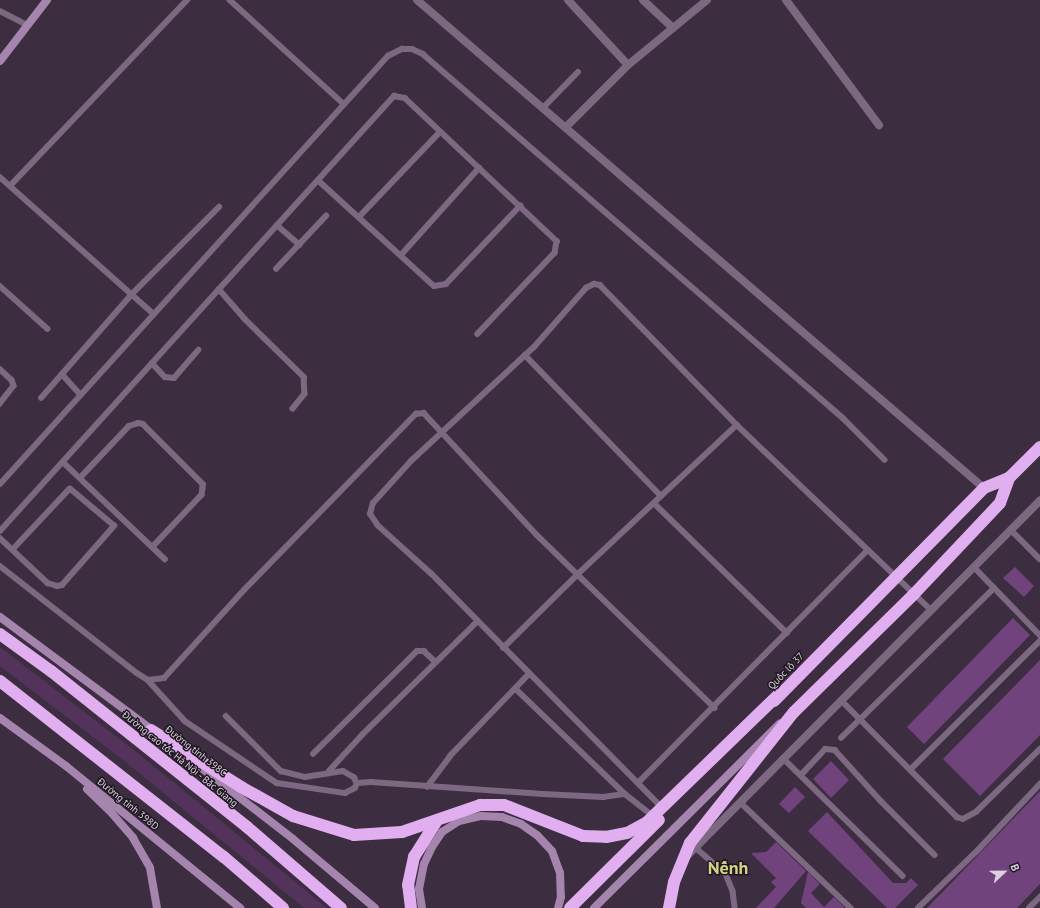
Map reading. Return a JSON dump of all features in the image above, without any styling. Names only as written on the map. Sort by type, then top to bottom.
[{"type":"highway","name":"Quốc lộ 37","points":[[570,908],[762,718],[778,695],[897,579],[984,488],[1009,478],[1040,446]]},
{"type":"highway","name":"Quốc lộ 37","points":[[669,908],[674,882],[690,843],[794,712],[914,594],[1000,503],[1009,478]]},
{"type":"highway","points":[[984,488],[1000,503]]},
{"type":"highway","name":"Đường cao tốc Hà Nội - Bắc Giang","points":[[0,634],[57,676],[247,827],[341,908]]},
{"type":"highway","points":[[0,681],[224,857],[283,908]]},
{"type":"highway","points":[[151,730],[267,802],[293,816],[325,828],[354,835],[380,835],[402,832],[436,822],[457,811],[480,805],[504,806],[584,836],[606,837],[627,833],[658,812],[778,695]]},
{"type":"highway","points":[[411,908],[408,885],[414,857],[436,822]]},
{"type":"main road","points":[[0,61],[26,24],[47,0]]},
{"type":"main road","name":"Đường tỉnh 398C","points":[[0,617],[293,839],[375,908]]},
{"type":"main road","points":[[594,908],[770,732],[794,712]]},
{"type":"main road","name":"Đường tỉnh 398D","points":[[0,718],[37,745],[240,908]]},
{"type":"main road","points":[[37,745],[109,810],[133,838],[150,868],[156,908]]},
{"type":"main road","points":[[422,908],[419,889],[424,864],[432,847],[442,832],[460,821],[481,816],[502,817],[521,824],[537,835],[552,851],[560,873],[561,897],[558,908]]},
{"type":"street","points":[[416,0],[566,127],[984,488]]},
{"type":"street","points":[[568,0],[628,65]]},
{"type":"street","points":[[643,0],[673,28]]},
{"type":"street","points":[[566,127],[628,65],[706,0]]},
{"type":"street","points":[[786,0],[879,125]]},
{"type":"street","points":[[682,862],[783,758],[1040,500]]},
{"type":"lane","points":[[10,186],[187,0]]},
{"type":"lane","points":[[230,0],[344,104]]},
{"type":"lane","points":[[0,12],[26,24]]},
{"type":"lane","points":[[0,484],[388,56],[402,49],[412,49],[423,54],[843,418],[885,460]]},
{"type":"lane","points":[[543,108],[578,72]]},
{"type":"lane","points":[[0,531],[394,96],[400,95],[405,98],[557,241],[555,254],[478,334]]},
{"type":"lane","points":[[359,217],[440,132]]},
{"type":"lane","points":[[401,255],[479,168]]},
{"type":"lane","points":[[0,177],[154,314]]},
{"type":"lane","points":[[318,180],[434,286],[446,284],[520,206]]},
{"type":"lane","points":[[41,398],[132,294],[219,207]]},
{"type":"lane","points":[[276,269],[326,216]]},
{"type":"lane","points":[[277,225],[300,245]]},
{"type":"lane","points":[[658,812],[638,783],[477,622],[378,526],[370,514],[373,503],[442,433],[525,355],[586,288],[594,284],[600,284],[738,425],[931,610]]},
{"type":"lane","points":[[0,286],[48,329]]},
{"type":"lane","points":[[219,289],[245,319],[304,377],[305,394],[293,409]]},
{"type":"lane","points":[[152,363],[165,377],[174,378],[198,350]]},
{"type":"lane","points":[[525,355],[661,496]]},
{"type":"lane","points":[[0,369],[12,380],[14,386],[0,404]]},
{"type":"lane","points":[[62,374],[81,395]]},
{"type":"lane","points":[[148,680],[164,678],[172,671],[245,589],[416,414],[424,414],[578,575],[714,708]]},
{"type":"lane","points":[[80,478],[129,426],[138,423],[144,424],[203,484],[202,495],[153,547]]},
{"type":"lane","points":[[503,648],[661,496],[738,425]]},
{"type":"lane","points":[[63,462],[165,559]]},
{"type":"lane","points":[[0,538],[48,583],[57,586],[62,585],[114,526],[70,489],[13,550]]},
{"type":"lane","points":[[654,503],[787,633]]},
{"type":"lane","points":[[1011,530],[1040,559]]},
{"type":"lane","points":[[638,783],[714,708],[868,550]]},
{"type":"lane","points":[[0,566],[148,680],[185,721],[277,783],[345,793],[356,788],[354,778],[343,771],[329,771],[305,777],[282,771],[226,716]]},
{"type":"lane","points":[[974,567],[1040,635]]},
{"type":"lane","points":[[841,738],[994,588]]},
{"type":"lane","points":[[329,771],[362,735],[477,622]]},
{"type":"lane","points":[[911,770],[1040,641]]},
{"type":"lane","points":[[313,754],[417,651],[424,651],[436,662]]},
{"type":"lane","points":[[427,787],[450,756],[529,674]]},
{"type":"lane","points":[[516,689],[625,794],[658,812]]},
{"type":"lane","points":[[841,700],[957,817],[963,819],[976,812],[1040,749]]},
{"type":"lane","points":[[801,775],[825,749],[835,750],[881,801],[936,855]]},
{"type":"lane","points":[[783,758],[903,876]]},
{"type":"lane","points":[[356,783],[603,797],[625,794]]},
{"type":"lane","points":[[918,908],[978,850],[1040,784]]},
{"type":"lane","points":[[740,802],[851,908]]},
{"type":"lane","points":[[695,847],[726,874],[733,891],[735,908]]},
{"type":"lane","points":[[1030,908],[1040,898]]},
{"type":"shaded area","points":[[0,647],[139,754],[327,908],[304,908],[123,760],[0,666]]},
{"type":"building","points":[[1015,567],[1034,586],[1024,597],[1003,578]]},
{"type":"building","points":[[1013,618],[1030,635],[924,744],[907,727]]},
{"type":"building","points":[[1040,660],[1040,735],[980,796],[943,759]]},
{"type":"building","points":[[831,761],[849,780],[831,798],[813,779]]},
{"type":"building","points":[[795,787],[805,797],[789,813],[779,804]]},
{"type":"building","points":[[1040,791],[1040,884],[1017,908],[927,908]]},
{"type":"building","points":[[827,812],[893,883],[906,883],[911,878],[918,885],[895,908],[887,908],[808,831]]},
{"type":"building","points":[[776,842],[806,871],[774,908],[756,908],[776,887],[771,882],[776,878],[751,853],[766,852]]},
{"type":"building","points":[[808,872],[820,884],[811,893],[824,907],[834,897],[845,908],[806,908],[801,903]]},
{"type":"district","name":"Nếnh","points":[[728,868]]}]
